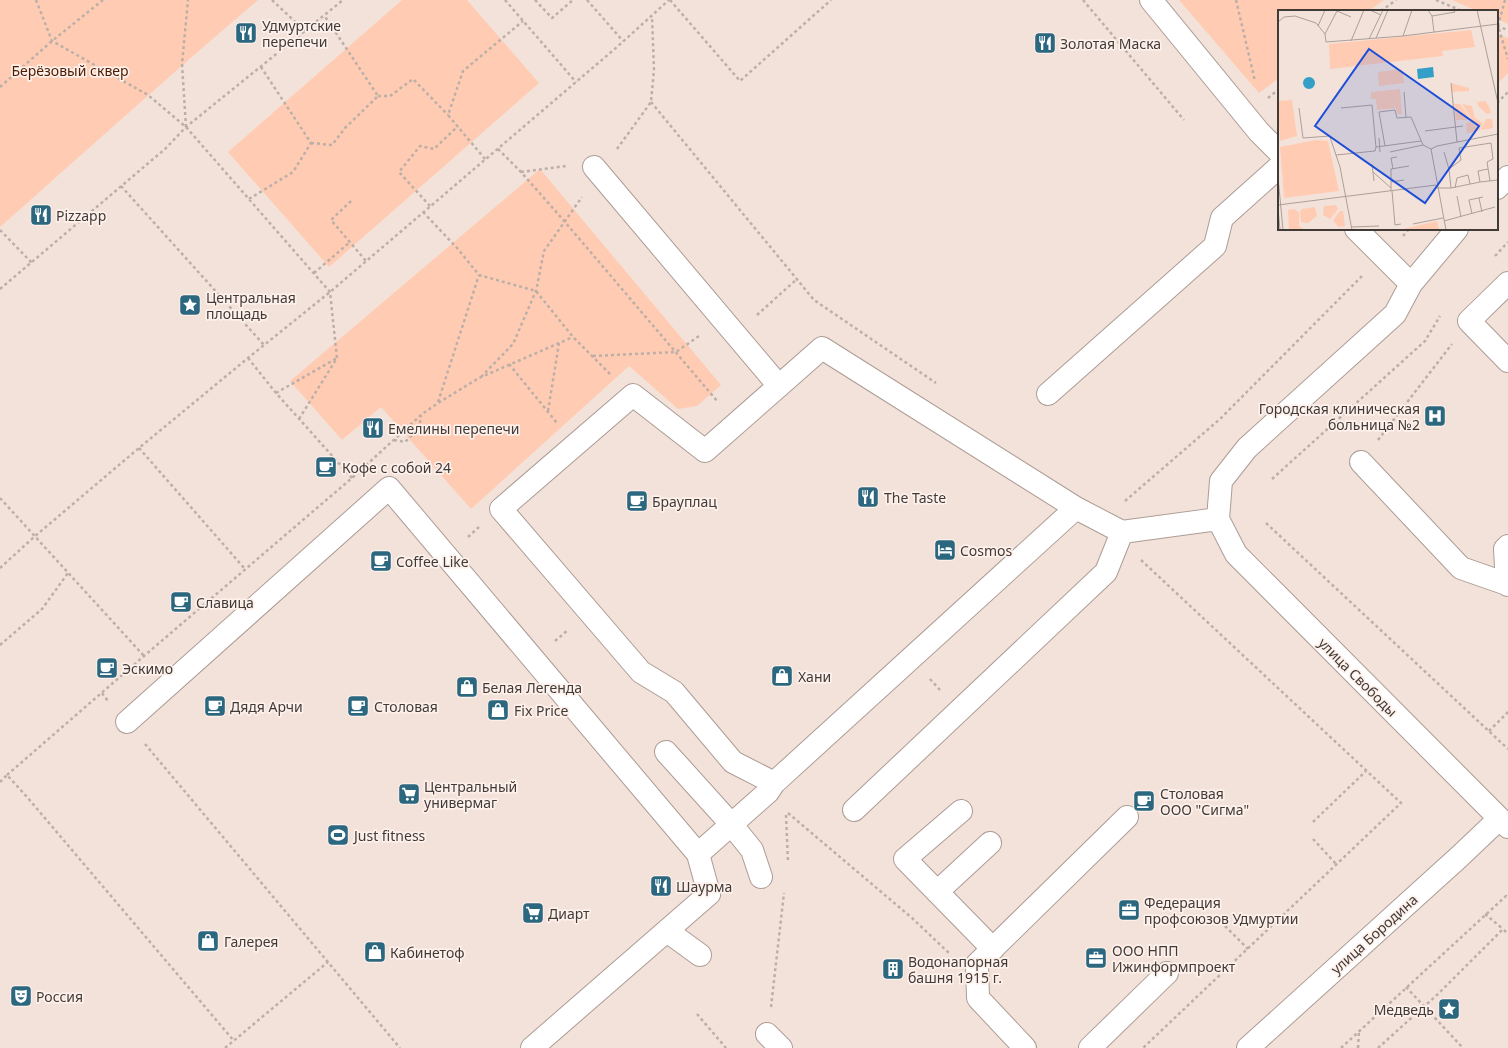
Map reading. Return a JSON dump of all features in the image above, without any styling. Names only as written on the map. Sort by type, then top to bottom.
[{"type":"street","points":[[1151,0],[1259,132],[1278,151]]},
{"type":"street","points":[[594,167],[779,386]]},
{"type":"street","points":[[1048,394],[1215,246],[1222,218],[1278,168]]},
{"type":"street","points":[[1498,187],[1508,177]]},
{"type":"street","points":[[1357,230],[1411,284]]},
{"type":"street","points":[[774,783],[733,762],[674,692],[641,672],[501,509],[633,395],[706,451],[822,348],[1076,508],[1122,532],[1218,519],[1221,481],[1248,448],[1395,314],[1411,284],[1456,230]]},
{"type":"street","points":[[1508,283],[1469,321],[1508,361]]},
{"type":"street","points":[[1361,462],[1461,568],[1507,585],[1505,549],[1508,546]]},
{"type":"street","points":[[127,722],[388,488],[698,854],[709,894],[532,1048]]},
{"type":"street","points":[[698,854],[768,792],[774,783],[1076,508]]},
{"type":"street","name":"улица Свободы","points":[[1218,519],[1236,554],[1503,823]]},
{"type":"street","points":[[854,810],[1106,572],[1122,532]]},
{"type":"street","points":[[666,752],[731,824],[752,850],[761,877]]},
{"type":"street","points":[[961,811],[905,859],[993,949]]},
{"type":"street","points":[[1025,1048],[978,998],[977,964],[1127,817]]},
{"type":"street","name":"улица Бородина","points":[[1248,1048],[1459,857],[1503,823]]},
{"type":"street","points":[[937,892],[990,843]]},
{"type":"street","points":[[667,931],[700,955]]},
{"type":"street","points":[[1090,1048],[1167,974]]},
{"type":"path","points":[[36,0],[52,42],[148,95],[186,128],[330,292],[337,358],[299,419]]},
{"type":"path","points":[[0,87],[103,0]]},
{"type":"path","points":[[186,128],[182,64],[188,0]]},
{"type":"path","points":[[272,0],[305,30]]},
{"type":"path","points":[[0,290],[164,149],[186,128],[343,0]]},
{"type":"path","points":[[505,0],[576,82]]},
{"type":"path","points":[[535,0],[552,18],[573,0]]},
{"type":"path","points":[[587,0],[623,41]]},
{"type":"path","points":[[0,568],[34,537],[139,448],[330,292],[670,0],[740,81],[832,0]]},
{"type":"path","points":[[1083,0],[1184,120]]},
{"type":"path","points":[[1236,0],[1257,88]]},
{"type":"path","points":[[1382,10],[1396,0]]},
{"type":"path","points":[[1436,0],[1460,10]]},
{"type":"path","points":[[1498,23],[1505,0]]},
{"type":"path","points":[[324,15],[378,96]]},
{"type":"path","points":[[448,115],[464,71],[523,21]]},
{"type":"path","points":[[1498,26],[1508,30]]},
{"type":"path","points":[[1498,29],[1508,59]]},
{"type":"path","points":[[261,67],[310,143],[332,146],[345,128],[378,96],[390,96],[413,79],[458,126],[485,159]]},
{"type":"path","points":[[1498,102],[1508,92]]},
{"type":"path","points":[[651,102],[814,300],[937,384]]},
{"type":"path","points":[[430,206],[398,172],[420,146],[434,149],[458,126]]},
{"type":"path","points":[[249,199],[293,172],[310,143]]},
{"type":"path","points":[[498,149],[521,172],[736,424]]},
{"type":"path","points":[[521,172],[575,164],[594,167]]},
{"type":"path","points":[[121,186],[264,345]]},
{"type":"path","points":[[351,201],[331,220],[366,261]]},
{"type":"path","points":[[423,212],[457,248],[479,275],[536,291],[573,337],[633,395]]},
{"type":"path","points":[[0,230],[32,262]]},
{"type":"path","points":[[1123,503],[1220,419],[1408,230]]},
{"type":"path","points":[[314,273],[350,242]]},
{"type":"path","points":[[1493,259],[1508,242]]},
{"type":"path","points":[[438,403],[479,275]]},
{"type":"path","points":[[479,378],[513,344],[536,291]]},
{"type":"path","points":[[1272,479],[1425,341],[1442,314]]},
{"type":"path","points":[[1361,462],[1469,321]]},
{"type":"path","points":[[0,782],[144,656],[352,478],[421,415],[479,378],[573,337]]},
{"type":"path","points":[[548,412],[559,343]]},
{"type":"path","points":[[248,358],[276,393],[352,478],[367,507]]},
{"type":"path","points":[[276,393],[337,358]]},
{"type":"path","points":[[509,364],[575,445]]},
{"type":"path","points":[[393,440],[405,442],[419,428],[421,415]]},
{"type":"path","points":[[139,448],[245,569]]},
{"type":"path","points":[[0,498],[144,656]]},
{"type":"path","points":[[445,555],[501,509]]},
{"type":"path","points":[[1266,523],[1508,749]]},
{"type":"path","points":[[1143,1048],[1401,803],[1156,573]]},
{"type":"path","points":[[0,645],[42,609],[68,574]]},
{"type":"path","points":[[909,660],[960,709]]},
{"type":"path","points":[[102,693],[400,1048]]},
{"type":"path","points":[[1489,731],[1508,712]]},
{"type":"path","points":[[1313,822],[1366,771]]},
{"type":"path","points":[[7,775],[234,1041]]},
{"type":"path","points":[[788,862],[786,811],[906,913],[935,940]]},
{"type":"path","points":[[1313,839],[1337,865]]},
{"type":"path","points":[[774,1041],[785,886]]},
{"type":"path","points":[[1340,1048],[1506,896],[1508,898]]},
{"type":"path","points":[[1486,914],[1508,934]]},
{"type":"path","points":[[1225,926],[1248,949]]},
{"type":"path","points":[[1378,1048],[1503,930]]},
{"type":"path","points":[[225,1048],[328,962]]},
{"type":"path","points":[[1406,987],[1463,1048]]},
{"type":"path","points":[[696,1014],[726,1048]]},
{"type":"path","points":[[1358,1048],[1359,1030]]},
{"type":"green space","name":"Берёзовый сквер","points":[[0,0],[258,0],[0,227]]},
{"type":"green space","points":[[402,0],[467,0],[539,83],[329,267],[228,152]]},
{"type":"green space","points":[[1179,0],[1384,0],[1370,10],[1278,10],[1278,79],[1259,93]]},
{"type":"green space","points":[[1452,0],[1508,0],[1508,24],[1498,19],[1498,10],[1475,10]]},
{"type":"green space","points":[[1498,34],[1508,38],[1508,73],[1498,83]]},
{"type":"green space","points":[[540,169],[721,385],[697,406],[678,409],[629,366],[471,509],[381,407],[342,440],[290,381]]},
{"type":"place","name":"Удмуртские перепечи","points":[[246,33]]},
{"type":"place","name":"Золотая Маска","points":[[1045,43]]},
{"type":"place","name":"Pizzapp","points":[[41,215]]},
{"type":"place","name":"Центральная площадь","points":[[190,305]]},
{"type":"place","name":"Городская клиническая больница №2","points":[[1435,416]]},
{"type":"place","name":"Емелины перепечи","points":[[373,428]]},
{"type":"place","name":"Кофе с собой 24","points":[[326,467]]},
{"type":"place","name":"The Taste","points":[[868,497]]},
{"type":"place","name":"Брауплац","points":[[637,501]]},
{"type":"place","name":"Cosmos","points":[[945,550]]},
{"type":"place","name":"Coffee Like","points":[[381,561]]},
{"type":"place","name":"Славица","points":[[181,602]]},
{"type":"place","name":"Эскимо","points":[[107,668]]},
{"type":"place","name":"Хани","points":[[782,676]]},
{"type":"place","name":"Белая Легенда","points":[[467,687]]},
{"type":"place","name":"Дядя Арчи","points":[[215,706]]},
{"type":"place","name":"Столовая","points":[[358,706]]},
{"type":"place","name":"Fix Price","points":[[498,710]]},
{"type":"place","name":"Центральный универмаг","points":[[409,794]]},
{"type":"place","name":"Столовая ООО \"Сигма\"","points":[[1144,801]]},
{"type":"place","name":"Just fitness","points":[[338,835]]},
{"type":"place","name":"Шаурма","points":[[661,886]]},
{"type":"place","name":"Федерация профсоюзов Удмуртии","points":[[1129,910]]},
{"type":"place","name":"Диарт","points":[[533,913]]},
{"type":"place","name":"Галерея","points":[[208,941]]},
{"type":"place","name":"Кабинетоф","points":[[375,952]]},
{"type":"place","name":"ООО НПП Ижинформпроект","points":[[1096,958]]},
{"type":"place","name":"Водонапорная башня 1915 г.","points":[[893,969]]},
{"type":"place","name":"Россия","points":[[21,996]]},
{"type":"place","name":"Медведь","points":[[1449,1009]]}]
